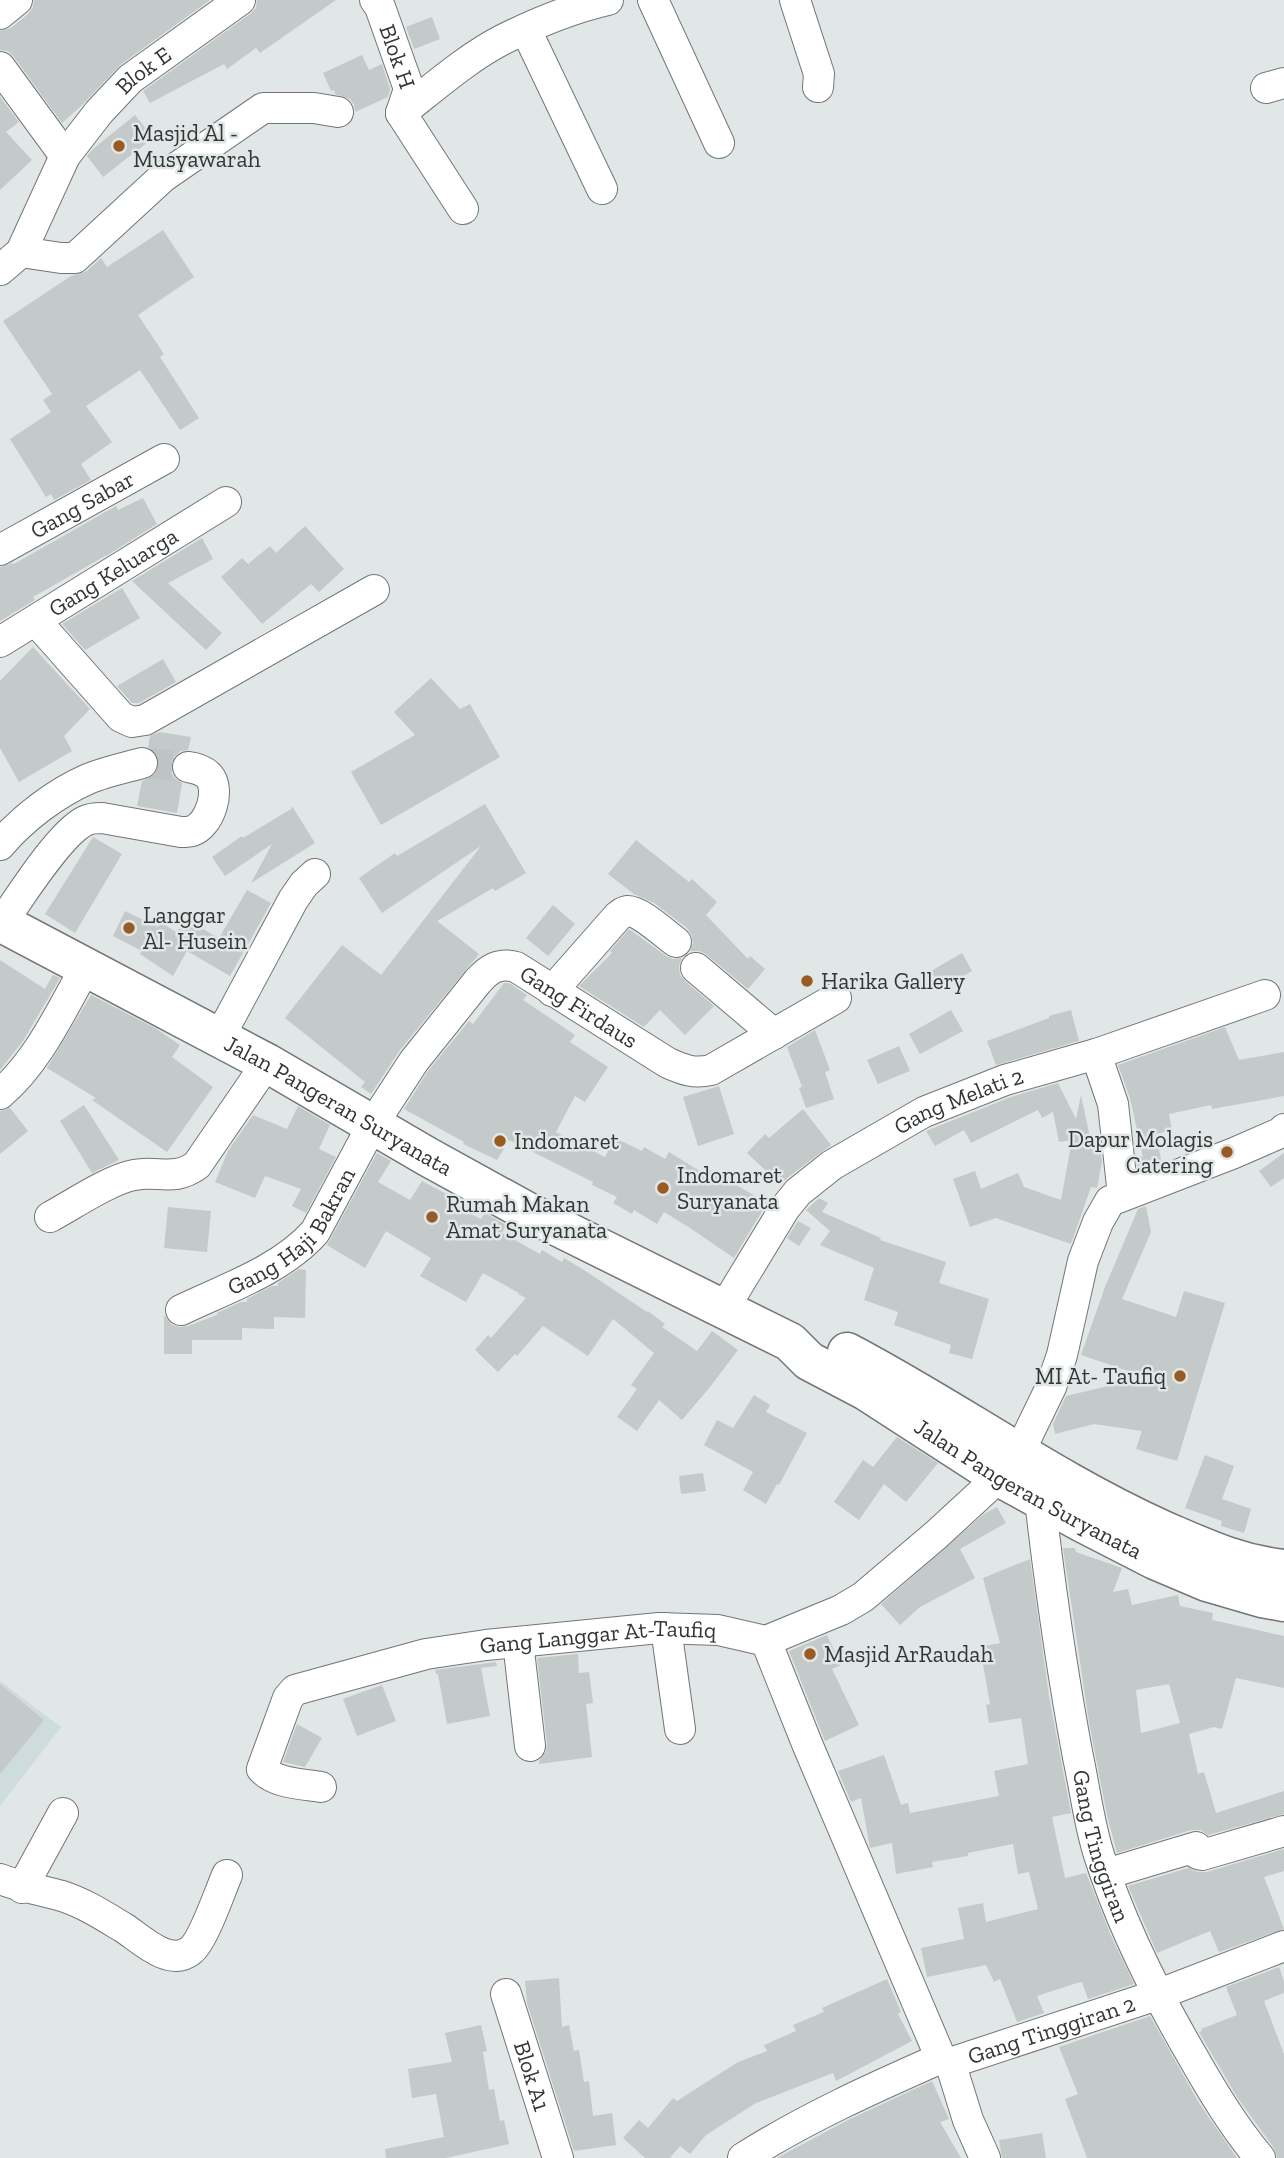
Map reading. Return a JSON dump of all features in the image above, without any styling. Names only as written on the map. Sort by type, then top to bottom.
[{"type":"main road","name":"Jalan Pangeran Suryanata","points":[[1,922],[267,1063],[528,1212],[790,1342],[810,1362],[1046,1486],[1155,1560],[1208,1583],[1284,1602]]},
{"type":"main road","name":"Jalan Pangeran Suryanata","points":[[1046,1486],[1085,1492],[1223,1557],[1284,1569]]},
{"type":"street","points":[[0,14],[17,0]]},
{"type":"street","name":"Blok E","points":[[11,261],[65,156],[99,112],[130,79],[240,0]]},
{"type":"street","name":"Blok H","points":[[375,0],[380,7],[409,89],[401,113]]},
{"type":"street","points":[[463,209],[401,113],[500,41],[585,5],[608,0]]},
{"type":"street","points":[[653,0],[719,143]]},
{"type":"street","points":[[795,0],[819,74],[818,87]]},
{"type":"street","points":[[526,30],[602,189]]},
{"type":"street","points":[[0,67],[65,156]]},
{"type":"street","points":[[11,261],[75,258],[163,177],[263,108],[314,108],[338,112]]},
{"type":"street","name":"Gang Sabar","points":[[0,550],[164,459]]},
{"type":"street","name":"Gang Keluarga","points":[[0,642],[226,502]]},
{"type":"street","points":[[36,621],[121,717],[132,722],[145,720],[374,590]]},
{"type":"street","points":[[0,845],[51,799],[88,779],[142,763]]},
{"type":"street","points":[[1,922],[51,854],[69,834],[89,819],[102,818],[181,832],[194,830],[210,811],[212,782],[202,770],[188,766]]},
{"type":"street","points":[[219,1038],[293,900],[315,874]]},
{"type":"street","points":[[552,991],[625,911],[640,915],[676,942]]},
{"type":"street","name":"Gang Firdaus","points":[[373,1124],[414,1061],[453,1010],[486,972],[495,966],[507,964],[516,967],[668,1063],[687,1072],[712,1070],[836,998]]},
{"type":"street","points":[[0,1094],[19,1076],[36,1053],[86,967]]},
{"type":"street","points":[[696,968],[774,1034]]},
{"type":"street","name":"Gang Melati 2","points":[[723,1310],[785,1208],[798,1192],[832,1165],[924,1112],[1005,1080],[1096,1054],[1265,995]]},
{"type":"street","points":[[1096,1054],[1113,1104],[1124,1195]]},
{"type":"street","points":[[50,1217],[128,1176],[186,1173],[197,1165],[267,1063]]},
{"type":"street","name":"Gang Haji Bakran","points":[[181,1310],[278,1264],[304,1244],[315,1232],[373,1124]]},
{"type":"street","points":[[985,2158],[813,1759],[766,1641],[841,1610],[863,1597],[936,1535],[1009,1465],[1055,1376],[1083,1261],[1098,1222],[1110,1201],[1234,1153],[1284,1129]]},
{"type":"street","name":"Gang Tinggiran","points":[[1046,1486],[1051,1597],[1065,1689],[1094,1836],[1106,1874],[1157,1995],[1249,2154]]},
{"type":"street","points":[[666,1628],[680,1728]]},
{"type":"street","name":"Gang Langgar At-Taufiq","points":[[321,1787],[276,1779],[262,1769],[288,1698],[295,1690],[425,1654],[518,1642],[666,1628],[718,1630],[766,1641]]},
{"type":"street","points":[[518,1642],[530,1746]]},
{"type":"street","points":[[63,1813],[11,1884],[81,1904],[146,1941],[159,1953],[176,1956],[190,1951],[200,1938],[227,1875]]},
{"type":"street","points":[[1106,1874],[1196,1847],[1198,1854],[1202,1855],[1284,1831]]},
{"type":"street","name":"Gang Tinggiran 2","points":[[743,2158],[789,2129],[843,2101],[945,2060],[1157,1995],[1284,1946]]},
{"type":"street","name":"Blok A1","points":[[506,1994],[558,2158]]},
{"type":"shaded area","points":[[0,1681],[61,1727],[0,1806]]},
{"type":"building","points":[[34,0],[210,0],[120,65],[62,123],[14,57],[8,51],[0,50],[0,31],[11,28],[28,14]]},
{"type":"building","points":[[257,0],[336,0],[260,53],[256,48],[227,69],[224,64],[150,103],[143,91],[250,14],[256,8]]},
{"type":"building","points":[[432,17],[440,39],[414,49],[406,27]]},
{"type":"building","points":[[362,55],[369,70],[382,64],[390,89],[388,97],[355,112],[350,99],[331,91],[323,73]]},
{"type":"building","points":[[0,97],[19,122],[6,132],[32,160],[0,190]]},
{"type":"building","name":"Masjid Al - Musyawarah","points":[[135,115],[153,138],[103,177],[87,156]]},
{"type":"building","points":[[163,230],[194,277],[138,315],[164,354],[160,357],[199,418],[180,430],[140,370],[86,406],[112,442],[81,464],[91,480],[54,500],[51,494],[46,497],[10,439],[51,412],[43,400],[52,394],[3,321],[71,276],[87,271],[101,258],[107,267]]},
{"type":"building","points":[[143,498],[157,524],[33,597],[35,600],[0,621],[0,567],[14,564],[116,506],[118,510]]},
{"type":"building","points":[[305,526],[344,569],[319,592],[311,584],[262,624],[221,577],[242,558],[248,564],[270,546],[276,553]]},
{"type":"building","points":[[202,538],[213,559],[168,583],[222,633],[206,650],[132,581]]},
{"type":"building","points":[[122,588],[140,618],[85,650],[62,624]]},
{"type":"building","points":[[33,647],[90,709],[64,736],[72,751],[19,782],[0,748],[0,681]]},
{"type":"building","points":[[163,659],[176,682],[139,703],[132,703],[117,686]]},
{"type":"building","points":[[431,678],[460,709],[470,704],[500,757],[381,825],[351,772],[415,735],[394,712]]},
{"type":"building","points":[[160,732],[191,737],[188,750],[181,751],[171,764],[172,774],[182,783],[177,813],[137,806],[142,781],[154,776],[157,770],[165,778],[159,767],[159,758],[155,751],[148,747],[150,736]]},
{"type":"building","points":[[485,804],[526,873],[495,891],[493,888],[437,921],[479,954],[400,1050],[371,1094],[361,1087],[365,1082],[285,1018],[342,945],[381,975],[481,846],[382,913],[359,878],[395,853],[397,856]]},
{"type":"building","points":[[292,806],[315,843],[251,883],[272,844],[225,876],[212,857]]},
{"type":"building","points":[[93,837],[122,854],[75,933],[45,914]]},
{"type":"building","points":[[636,840],[689,882],[692,879],[717,902],[706,915],[748,959],[750,956],[765,969],[748,989],[707,955],[700,951],[690,951],[693,943],[687,928],[608,874]]},
{"type":"building","points":[[247,890],[271,903],[230,976],[187,951],[173,976],[140,954],[142,951],[113,936],[125,911],[158,927],[161,922],[177,933],[185,919],[219,938]]},
{"type":"building","points":[[553,905],[575,924],[548,956],[526,938]]},
{"type":"building","points":[[629,929],[666,956],[673,959],[682,958],[680,975],[714,1006],[685,1035],[660,1010],[644,1027],[579,986],[612,953],[610,951]]},
{"type":"building","points":[[962,953],[972,971],[941,989],[931,971]]},
{"type":"building","points":[[0,960],[45,989],[53,975],[60,978],[23,1041],[0,1070]]},
{"type":"building","points":[[504,983],[509,983],[527,995],[523,1000],[575,1035],[570,1042],[608,1067],[585,1102],[575,1096],[556,1132],[605,1157],[615,1138],[642,1151],[644,1147],[665,1159],[669,1152],[706,1175],[704,1166],[767,1203],[734,1258],[664,1212],[657,1224],[634,1210],[632,1214],[613,1203],[617,1197],[592,1185],[593,1182],[509,1140],[497,1160],[463,1144],[464,1142],[404,1109],[428,1071],[469,1021],[473,1024]]},
{"type":"building","points":[[91,995],[155,1028],[180,1045],[172,1057],[213,1087],[167,1152],[92,1100],[96,1098],[47,1068]]},
{"type":"building","points":[[951,1010],[963,1031],[920,1054],[909,1034]]},
{"type":"building","points":[[1071,1010],[1079,1041],[996,1065],[987,1041]]},
{"type":"building","points":[[1225,1027],[1239,1060],[1284,1052],[1284,1096],[1212,1109],[1211,1105],[1169,1114],[1172,1130],[1156,1134],[1161,1160],[1166,1161],[1138,1171],[1136,1155],[1143,1157],[1130,1098],[1118,1065]]},
{"type":"building","points":[[815,1030],[830,1070],[825,1072],[834,1099],[806,1108],[799,1088],[802,1087],[787,1047]]},
{"type":"building","points":[[899,1046],[910,1071],[878,1084],[867,1060]]},
{"type":"building","points":[[1058,1083],[1076,1119],[1081,1095],[1092,1147],[1100,1149],[1102,1161],[1097,1188],[1091,1187],[1071,1244],[996,1218],[970,1227],[953,1179],[975,1171],[981,1189],[1018,1173],[1024,1187],[1061,1200],[1072,1140],[1059,1142],[1053,1112],[1042,1118],[1038,1110],[971,1143],[964,1130],[935,1146],[926,1131],[1011,1097]]},
{"type":"building","points":[[719,1086],[734,1134],[698,1146],[683,1097]]},
{"type":"building","points":[[84,1105],[119,1160],[92,1173],[60,1121]]},
{"type":"building","points":[[298,1106],[330,1125],[319,1149],[336,1157],[306,1213],[292,1206],[301,1189],[265,1176],[255,1198],[215,1182],[228,1151],[253,1115],[287,1129]]},
{"type":"building","points":[[10,1108],[28,1131],[0,1154],[0,1111]]},
{"type":"building","points":[[803,1109],[831,1145],[781,1185],[747,1153],[765,1134],[769,1138]]},
{"type":"building","points":[[377,1153],[391,1161],[378,1182],[410,1200],[422,1181],[452,1197],[449,1204],[481,1219],[485,1213],[506,1225],[502,1233],[540,1254],[542,1250],[562,1262],[564,1258],[584,1270],[648,1311],[665,1324],[662,1327],[697,1351],[712,1331],[738,1350],[682,1420],[659,1400],[637,1431],[617,1417],[637,1389],[631,1385],[654,1353],[613,1319],[588,1356],[543,1326],[517,1356],[515,1354],[498,1372],[475,1350],[488,1335],[491,1338],[526,1298],[483,1273],[466,1302],[420,1276],[431,1258],[386,1231],[365,1268],[327,1245]]},
{"type":"building","points":[[1284,1153],[1284,1178],[1271,1187],[1259,1171]]},
{"type":"building","points":[[819,1198],[828,1203],[822,1212],[881,1238],[880,1240],[946,1262],[939,1283],[989,1299],[972,1359],[949,1353],[951,1345],[894,1325],[898,1312],[864,1300],[874,1268],[820,1245],[830,1231],[806,1210]]},
{"type":"building","points":[[1146,1206],[1151,1232],[1122,1299],[1176,1317],[1184,1291],[1225,1303],[1177,1461],[1136,1449],[1142,1431],[1094,1424],[1055,1434],[1053,1424],[1066,1396],[1146,1377],[1081,1355],[1105,1287],[1138,1209]]},
{"type":"building","points":[[168,1207],[211,1211],[207,1252],[164,1248]]},
{"type":"building","points":[[798,1221],[811,1228],[799,1246],[787,1238]]},
{"type":"building","points":[[299,1269],[306,1270],[305,1318],[274,1317],[274,1329],[242,1328],[242,1340],[192,1340],[192,1354],[164,1354],[164,1315],[172,1325],[188,1326],[241,1302],[247,1302],[247,1299],[272,1286],[278,1286],[278,1283]]},
{"type":"building","points":[[754,1395],[770,1405],[766,1412],[807,1433],[766,1504],[743,1490],[753,1472],[704,1445],[717,1420],[733,1428]]},
{"type":"building","points":[[897,1437],[938,1463],[906,1502],[884,1484],[859,1520],[834,1502],[863,1460],[873,1467]]},
{"type":"building","points":[[1205,1455],[1234,1466],[1222,1499],[1251,1509],[1244,1533],[1221,1526],[1222,1521],[1185,1508]]},
{"type":"building","points":[[703,1473],[706,1491],[681,1494],[679,1476]]},
{"type":"building","points":[[997,1507],[1006,1523],[960,1549],[975,1578],[920,1607],[900,1625],[881,1604],[984,1514]]},
{"type":"building","points":[[1063,1548],[1075,1548],[1076,1552],[1122,1568],[1113,1592],[1128,1589],[1132,1605],[1178,1595],[1180,1606],[1213,1613],[1212,1620],[1284,1636],[1284,1688],[1236,1678],[1222,1729],[1214,1727],[1189,1734],[1198,1774],[1204,1772],[1216,1813],[1284,1791],[1284,1814],[1208,1835],[1201,1830],[1191,1830],[1117,1853],[1089,1722]],"holes":[[[1169,1684],[1180,1723],[1141,1733],[1136,1690]]]},
{"type":"building","points":[[1030,1559],[1049,1696],[1071,1813],[1052,1817],[1065,1878],[1086,1873],[1134,1984],[1088,1999],[1082,1982],[1077,1983],[1037,1996],[1044,2013],[1017,2022],[1000,1979],[994,1982],[986,1965],[927,1977],[921,1948],[964,1939],[958,1908],[983,1903],[986,1922],[1038,1909],[1029,1872],[1018,1874],[1013,1844],[932,1862],[933,1867],[896,1874],[892,1843],[870,1848],[861,1798],[851,1802],[838,1771],[884,1755],[901,1805],[908,1803],[910,1813],[999,1796],[994,1771],[1028,1764],[1021,1718],[989,1723],[986,1705],[990,1704],[980,1647],[1000,1643],[983,1578]]},
{"type":"building","points":[[827,1635],[841,1665],[832,1669],[859,1725],[825,1741],[789,1651]]},
{"type":"building","points":[[578,1654],[579,1673],[589,1672],[593,1703],[586,1704],[592,1757],[539,1764],[547,1744],[537,1658]]},
{"type":"building","points":[[496,1662],[497,1666],[481,1668],[490,1716],[447,1724],[435,1670]]},
{"type":"building","points":[[0,1684],[44,1720],[0,1774]]},
{"type":"building","points":[[382,1685],[396,1721],[357,1736],[343,1699]]},
{"type":"building","points":[[297,1724],[322,1738],[305,1767],[283,1762]]},
{"type":"building","points":[[1284,1849],[1284,1871],[1264,1877],[1284,1929],[1219,1952],[1210,1931],[1157,1953],[1128,1886],[1188,1868],[1207,1872]]},
{"type":"building","points":[[1279,1967],[1284,1981],[1284,1993],[1264,2001],[1284,2054],[1284,2158],[1277,2158],[1274,2148],[1237,2097],[1199,2032],[1237,2015],[1226,1987]]},
{"type":"building","points":[[559,1978],[562,2027],[569,2025],[574,2051],[579,2050],[584,2082],[589,2081],[593,2116],[612,2113],[616,2145],[574,2151],[527,2003],[525,1981]]},
{"type":"building","points":[[887,1979],[901,2012],[898,2014],[912,2041],[836,2081],[833,2073],[756,2103],[706,2135],[690,2154],[680,2146],[670,2158],[645,2158],[623,2138],[639,2120],[648,2128],[673,2098],[677,2101],[738,2062],[767,2051],[764,2045],[796,2031],[793,2025],[824,2012],[822,2008]]},
{"type":"building","points":[[1150,2016],[1199,2103],[1237,2158],[1087,2158],[1065,2099],[1078,2094],[1059,2047]]},
{"type":"building","points":[[481,2025],[487,2051],[483,2052],[489,2090],[494,2089],[500,2121],[504,2120],[509,2144],[446,2158],[386,2158],[385,2149],[444,2137],[436,2094],[412,2098],[408,2069],[452,2062],[445,2033]]},
{"type":"building","points":[[932,2081],[949,2119],[940,2122],[961,2158],[777,2158],[848,2120]]},
{"type":"building","points":[[1042,2133],[1046,2158],[1002,2158],[999,2140]]},
{"type":"tunnel","points":[[142,763],[188,767]]},
{"type":"place","name":"Masjid Al - Musyawarah","points":[[119,146]]},
{"type":"place","name":"Langgar Al- Husein","points":[[129,928]]},
{"type":"place","name":"Harika Gallery","points":[[807,981]]},
{"type":"place","name":"Indomaret","points":[[500,1141]]},
{"type":"place","name":"Dapur Molagis Catering","points":[[1227,1152]]},
{"type":"place","name":"Indomaret Suryanata","points":[[663,1188]]},
{"type":"place","name":"Rumah Makan Amat Suryanata","points":[[432,1217]]},
{"type":"place","name":"MI At- Taufiq","points":[[1180,1376]]},
{"type":"place","name":"Masjid ArRaudah","points":[[810,1654]]}]
